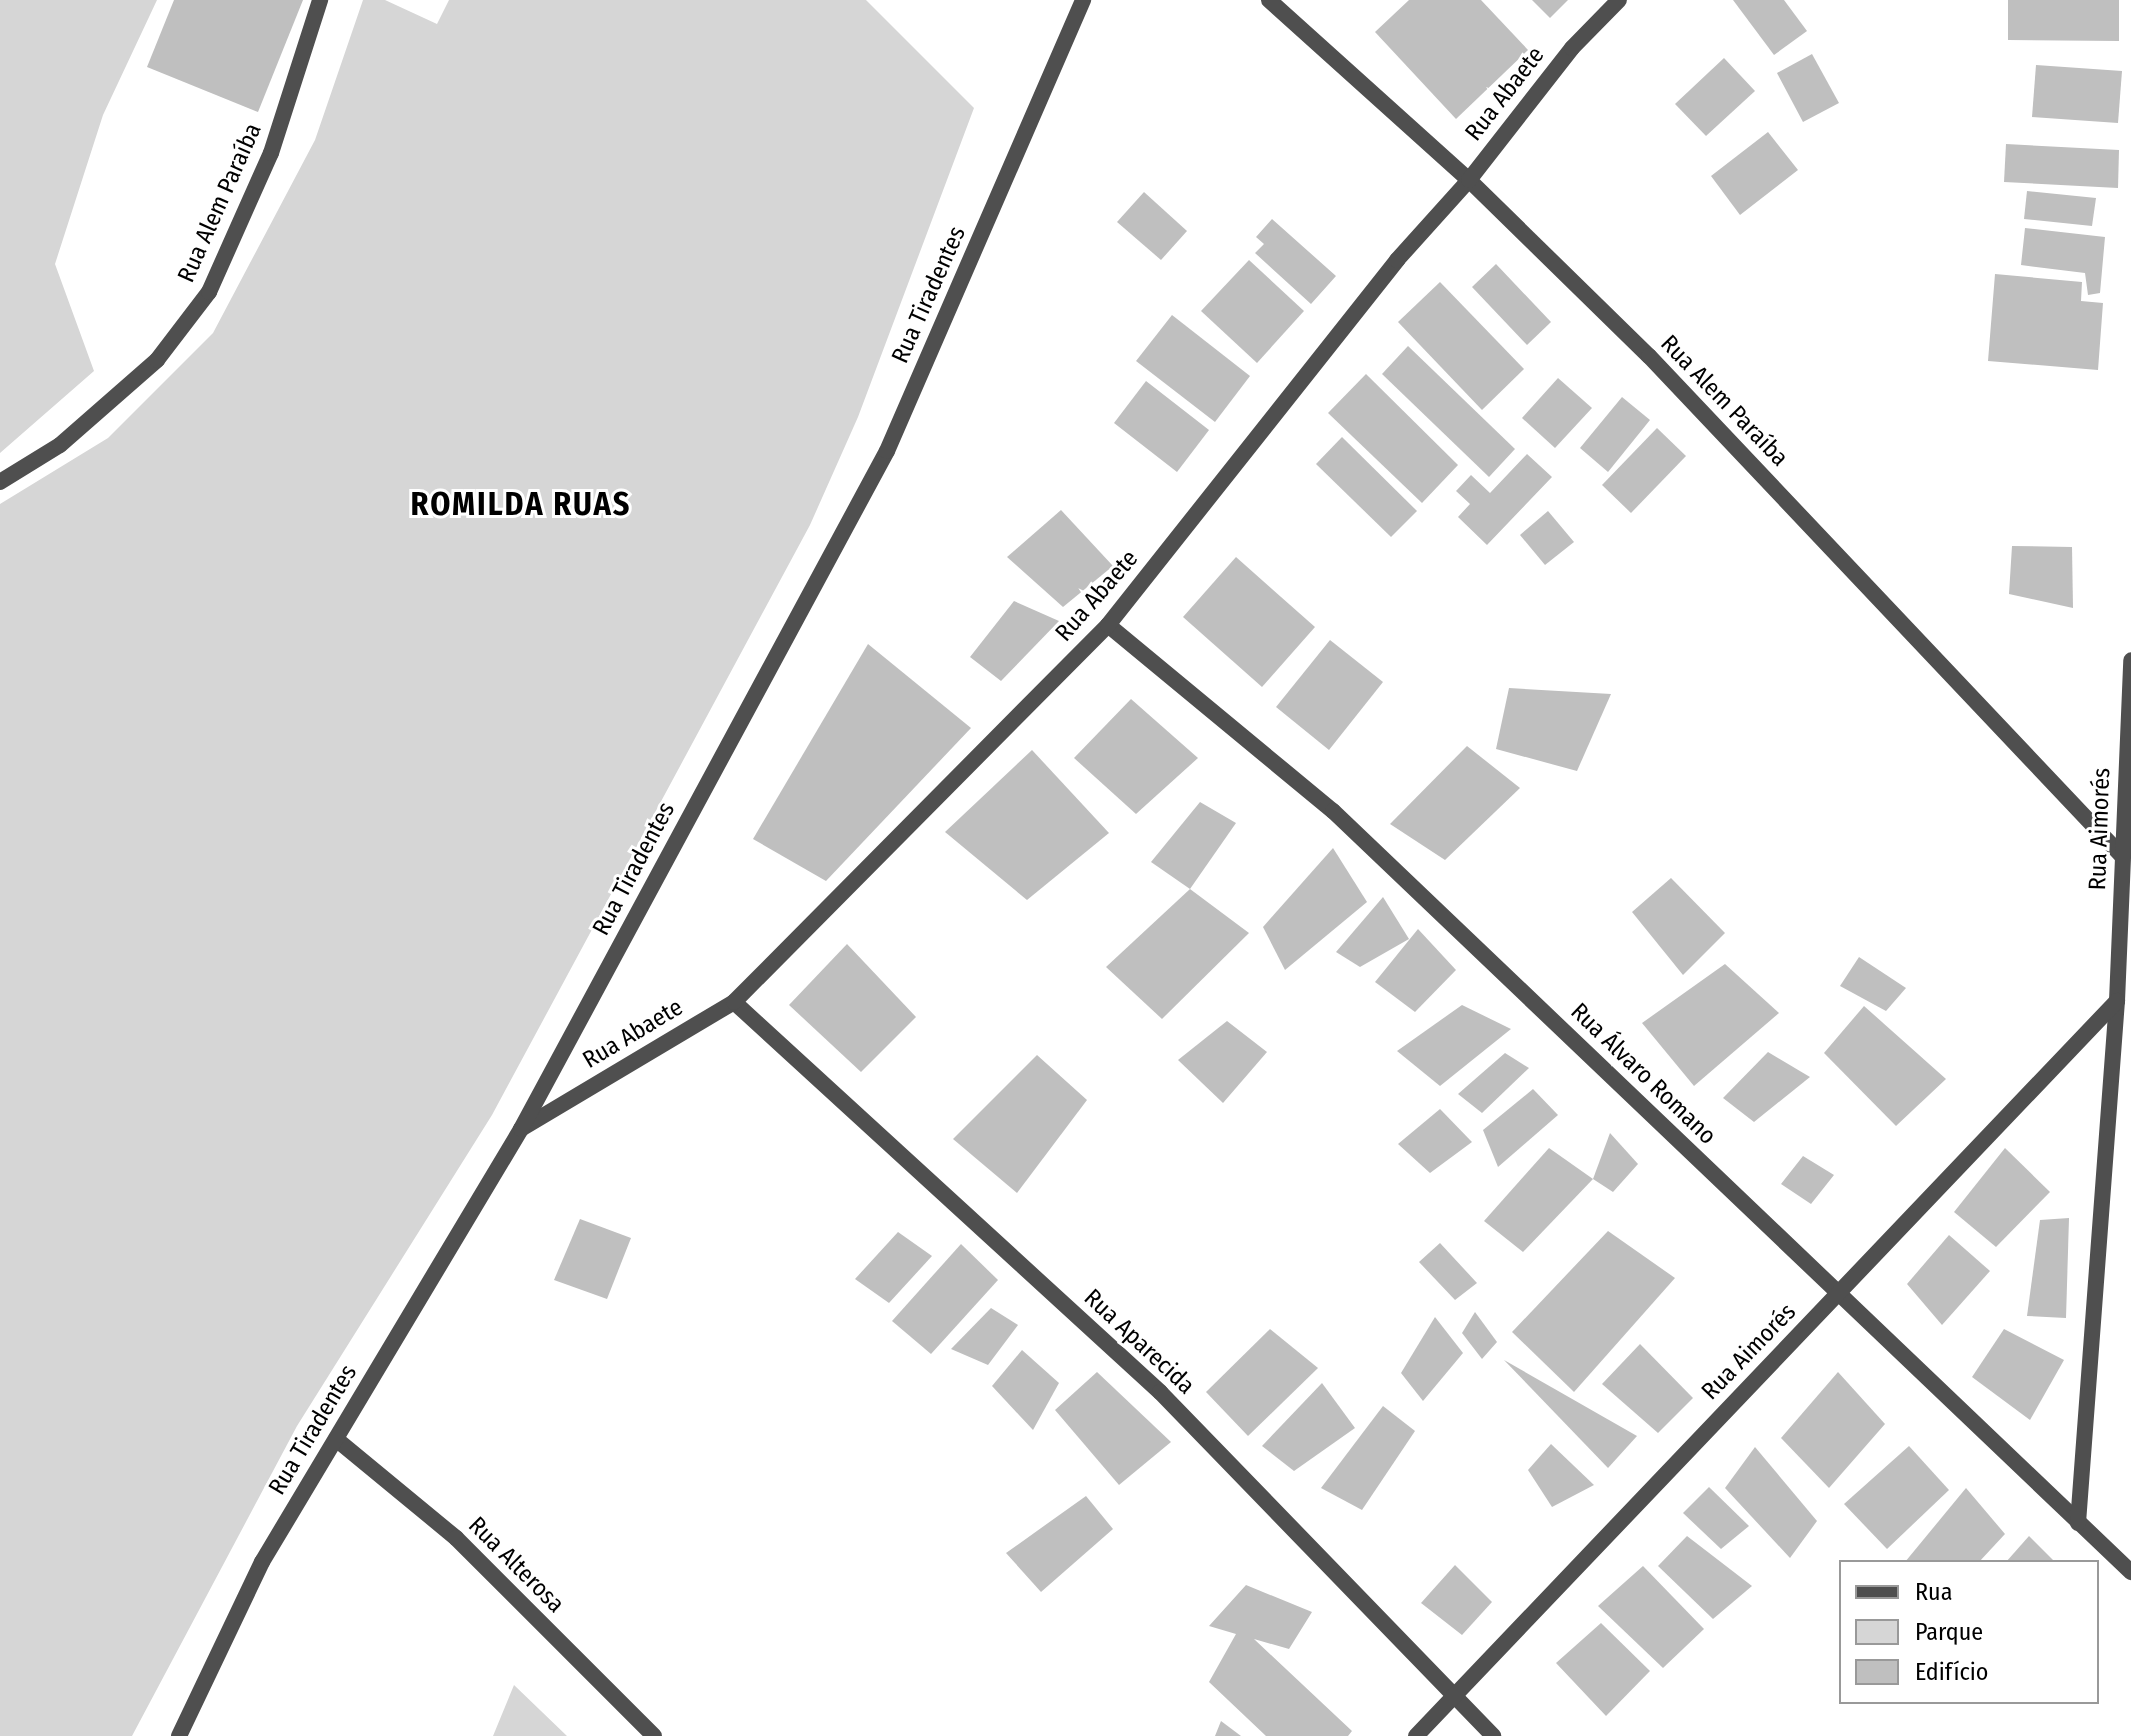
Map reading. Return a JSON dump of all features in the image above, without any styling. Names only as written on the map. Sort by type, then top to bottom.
[{"type":"street","name":"Rua Alem Paraíba","points":[[0,482],[60,445],[157,360],[209,292],[271,153],[320,0]]},
{"type":"street","name":"Rua Tiradentes","points":[[179,1736],[262,1562],[521,1129],[887,451],[1083,0]]},
{"type":"street","name":"Rua Alem Paraíba","points":[[1269,0],[1469,180],[1649,356],[2122,856]]},
{"type":"street","name":"Rua Abaete","points":[[521,1129],[734,1002],[1108,625],[1397,260],[1469,180],[1572,48],[1619,0]]},
{"type":"street","name":"Rua Álvaro Romano","points":[[1108,625],[1333,811],[2131,1572]]},
{"type":"street","name":"Rua Aimorés","points":[[2078,1523],[2117,1001],[2131,660]]},
{"type":"street","name":"Rua Aimorés","points":[[1416,1736],[2117,1001]]},
{"type":"street","name":"Rua Aparecida","points":[[734,1002],[1160,1392],[1452,1698],[1493,1736]]},
{"type":"street","name":"Rua Alterosa","points":[[336,1439],[456,1538],[654,1736]]},
{"type":"green space","points":[[0,0],[157,0],[103,115],[55,264],[94,371],[0,453]]},
{"type":"green space","points":[[363,0],[385,0],[437,24],[449,0],[866,0],[974,108],[858,417],[810,525],[492,1115],[297,1426],[132,1736],[0,1736],[0,504],[108,438],[213,333],[315,140]]},
{"type":"green space","points":[[514,1685],[567,1736],[493,1736]]},
{"type":"building","points":[[174,0],[303,0],[258,112],[147,67]]},
{"type":"building","points":[[1409,0],[1481,0],[1528,50],[1456,119],[1375,32]]},
{"type":"building","points":[[1532,0],[1568,0],[1550,18]]},
{"type":"building","points":[[1733,0],[1784,0],[1807,31],[1774,55]]},
{"type":"building","points":[[2008,0],[2119,0],[2119,41],[2008,40]]},
{"type":"building","points":[[1812,54],[1839,103],[1803,122],[1777,73]]},
{"type":"building","points":[[1724,58],[1755,91],[1706,136],[1675,104]]},
{"type":"building","points":[[2036,65],[2122,71],[2118,123],[2032,117]]},
{"type":"building","points":[[1768,132],[1798,170],[1740,215],[1711,176]]},
{"type":"building","points":[[2006,144],[2119,150],[2118,188],[2004,182]]},
{"type":"building","points":[[2027,191],[2096,198],[2092,226],[2024,219]]},
{"type":"building","points":[[1144,192],[1187,231],[1161,260],[1117,222]]},
{"type":"building","points":[[1272,219],[1336,276],[1311,304],[1255,253],[1264,244],[1256,237]]},
{"type":"building","points":[[2025,228],[2105,237],[2100,293],[2088,295],[2085,273],[2021,265]]},
{"type":"building","points":[[1249,260],[1304,311],[1257,363],[1201,311]]},
{"type":"building","points":[[1496,264],[1551,322],[1527,345],[1472,287]]},
{"type":"building","points":[[1995,274],[2082,282],[2081,301],[2103,303],[2098,370],[1988,361]]},
{"type":"building","points":[[1440,282],[1524,369],[1482,410],[1398,322]]},
{"type":"building","points":[[1172,315],[1250,376],[1215,422],[1136,361]]},
{"type":"building","points":[[1408,346],[1515,449],[1489,477],[1382,374]]},
{"type":"building","points":[[1366,374],[1458,465],[1422,503],[1328,413]]},
{"type":"building","points":[[1558,378],[1592,408],[1555,448],[1522,418]]},
{"type":"building","points":[[1146,381],[1209,430],[1177,472],[1114,423]]},
{"type":"building","points":[[1622,397],[1650,420],[1608,472],[1580,448]]},
{"type":"building","points":[[1657,428],[1686,456],[1631,513],[1602,485]]},
{"type":"building","points":[[1342,437],[1417,511],[1391,537],[1316,464]]},
{"type":"building","points":[[1527,454],[1552,477],[1487,545],[1458,517],[1470,504],[1456,491],[1471,475],[1490,493]]},
{"type":"building","points":[[1061,510],[1113,566],[1063,607],[1007,557]]},
{"type":"building","points":[[1548,511],[1574,542],[1545,565],[1520,535]]},
{"type":"building","points":[[2012,546],[2072,547],[2073,608],[2009,594]]},
{"type":"building","points":[[1236,557],[1315,627],[1262,687],[1183,617]]},
{"type":"building","points":[[1014,601],[1059,621],[1001,681],[970,657]]},
{"type":"building","points":[[1330,640],[1383,682],[1329,750],[1276,707]]},
{"type":"building","points":[[868,644],[971,728],[826,881],[753,839]]},
{"type":"building","points":[[1509,688],[1611,694],[1577,771],[1496,749]]},
{"type":"building","points":[[1131,699],[1198,758],[1136,814],[1074,758]]},
{"type":"building","points":[[1467,746],[1520,788],[1445,860],[1390,824]]},
{"type":"building","points":[[1032,750],[1109,833],[1027,900],[945,832]]},
{"type":"building","points":[[1200,802],[1236,823],[1190,889],[1151,862]]},
{"type":"building","points":[[1333,848],[1367,902],[1285,970],[1263,927]]},
{"type":"building","points":[[1671,878],[1725,933],[1683,975],[1632,912]]},
{"type":"building","points":[[1190,889],[1249,933],[1162,1019],[1106,967]]},
{"type":"building","points":[[1383,897],[1409,939],[1360,967],[1336,952]]},
{"type":"building","points":[[1418,929],[1456,970],[1415,1012],[1375,982]]},
{"type":"building","points":[[847,944],[916,1017],[861,1072],[789,1005]]},
{"type":"building","points":[[1859,957],[1906,988],[1886,1011],[1840,986]]},
{"type":"building","points":[[1725,964],[1779,1013],[1694,1086],[1642,1023]]},
{"type":"building","points":[[1462,1005],[1511,1029],[1440,1086],[1397,1051]]},
{"type":"building","points":[[1864,1006],[1946,1079],[1896,1126],[1824,1053]]},
{"type":"building","points":[[1227,1021],[1267,1052],[1223,1103],[1178,1060]]},
{"type":"building","points":[[1768,1052],[1810,1077],[1754,1122],[1723,1098]]},
{"type":"building","points":[[1505,1053],[1529,1068],[1482,1113],[1458,1094]]},
{"type":"building","points":[[1037,1055],[1087,1100],[1017,1193],[953,1139]]},
{"type":"building","points":[[1533,1089],[1558,1115],[1498,1167],[1483,1130]]},
{"type":"building","points":[[1440,1109],[1472,1142],[1430,1173],[1398,1144]]},
{"type":"building","points":[[1610,1133],[1638,1164],[1613,1192],[1593,1179]]},
{"type":"building","points":[[1549,1148],[1593,1179],[1523,1252],[1484,1221]]},
{"type":"building","points":[[2005,1148],[2050,1192],[1996,1247],[1954,1212]]},
{"type":"building","points":[[1803,1156],[1834,1175],[1811,1204],[1781,1184]]},
{"type":"building","points":[[2069,1218],[2066,1318],[2027,1316],[2040,1220]]},
{"type":"building","points":[[580,1219],[631,1238],[607,1299],[554,1280]]},
{"type":"building","points":[[1608,1231],[1675,1278],[1574,1392],[1512,1332]]},
{"type":"building","points":[[898,1232],[932,1256],[889,1303],[855,1279]]},
{"type":"building","points":[[1949,1235],[1990,1271],[1942,1325],[1907,1284]]},
{"type":"building","points":[[1440,1243],[1477,1283],[1455,1300],[1419,1262]]},
{"type":"building","points":[[961,1244],[998,1280],[931,1354],[892,1321]]},
{"type":"building","points":[[991,1308],[1018,1325],[988,1365],[951,1349]]},
{"type":"building","points":[[1475,1312],[1497,1342],[1482,1359],[1462,1333]]},
{"type":"building","points":[[1435,1317],[1463,1353],[1423,1401],[1401,1373]]},
{"type":"building","points":[[1270,1329],[1318,1368],[1248,1436],[1206,1392]]},
{"type":"building","points":[[2004,1329],[2064,1360],[2030,1420],[1972,1377]]},
{"type":"building","points":[[1640,1344],[1693,1398],[1658,1433],[1602,1384]]},
{"type":"building","points":[[1022,1350],[1059,1383],[1033,1430],[992,1386]]},
{"type":"building","points":[[1504,1360],[1637,1436],[1608,1468]]},
{"type":"building","points":[[1097,1372],[1171,1442],[1119,1485],[1055,1410]]},
{"type":"building","points":[[1838,1372],[1885,1424],[1829,1488],[1781,1438]]},
{"type":"building","points":[[1322,1383],[1355,1428],[1294,1471],[1262,1446]]},
{"type":"building","points":[[1383,1406],[1415,1431],[1362,1510],[1321,1488]]},
{"type":"building","points":[[1551,1444],[1594,1485],[1552,1507],[1528,1470]]},
{"type":"building","points":[[1909,1446],[1949,1490],[1887,1549],[1844,1504]]},
{"type":"building","points":[[1755,1447],[1817,1521],[1790,1558],[1725,1488]]},
{"type":"building","points":[[1709,1487],[1749,1526],[1721,1549],[1683,1513]]},
{"type":"building","points":[[1966,1488],[2005,1534],[1981,1560],[1907,1560]]},
{"type":"building","points":[[1086,1496],[1113,1529],[1041,1592],[1006,1553]]},
{"type":"building","points":[[1687,1536],[1752,1586],[1713,1619],[1658,1566]]},
{"type":"building","points":[[2029,1536],[2053,1560],[2008,1560]]},
{"type":"building","points":[[1455,1565],[1492,1602],[1462,1635],[1421,1603]]},
{"type":"building","points":[[1643,1566],[1704,1629],[1663,1668],[1598,1606]]},
{"type":"building","points":[[1246,1585],[1312,1612],[1289,1649],[1254,1639],[1352,1731],[1348,1736],[1266,1736],[1209,1682],[1236,1634],[1209,1626]]},
{"type":"building","points":[[1601,1623],[1650,1671],[1606,1716],[1556,1663]]},
{"type":"building","points":[[1221,1721],[1241,1736],[1215,1736]]},
{"type":"district","name":"ROMILDA RUAS","points":[[521,504]]}]
